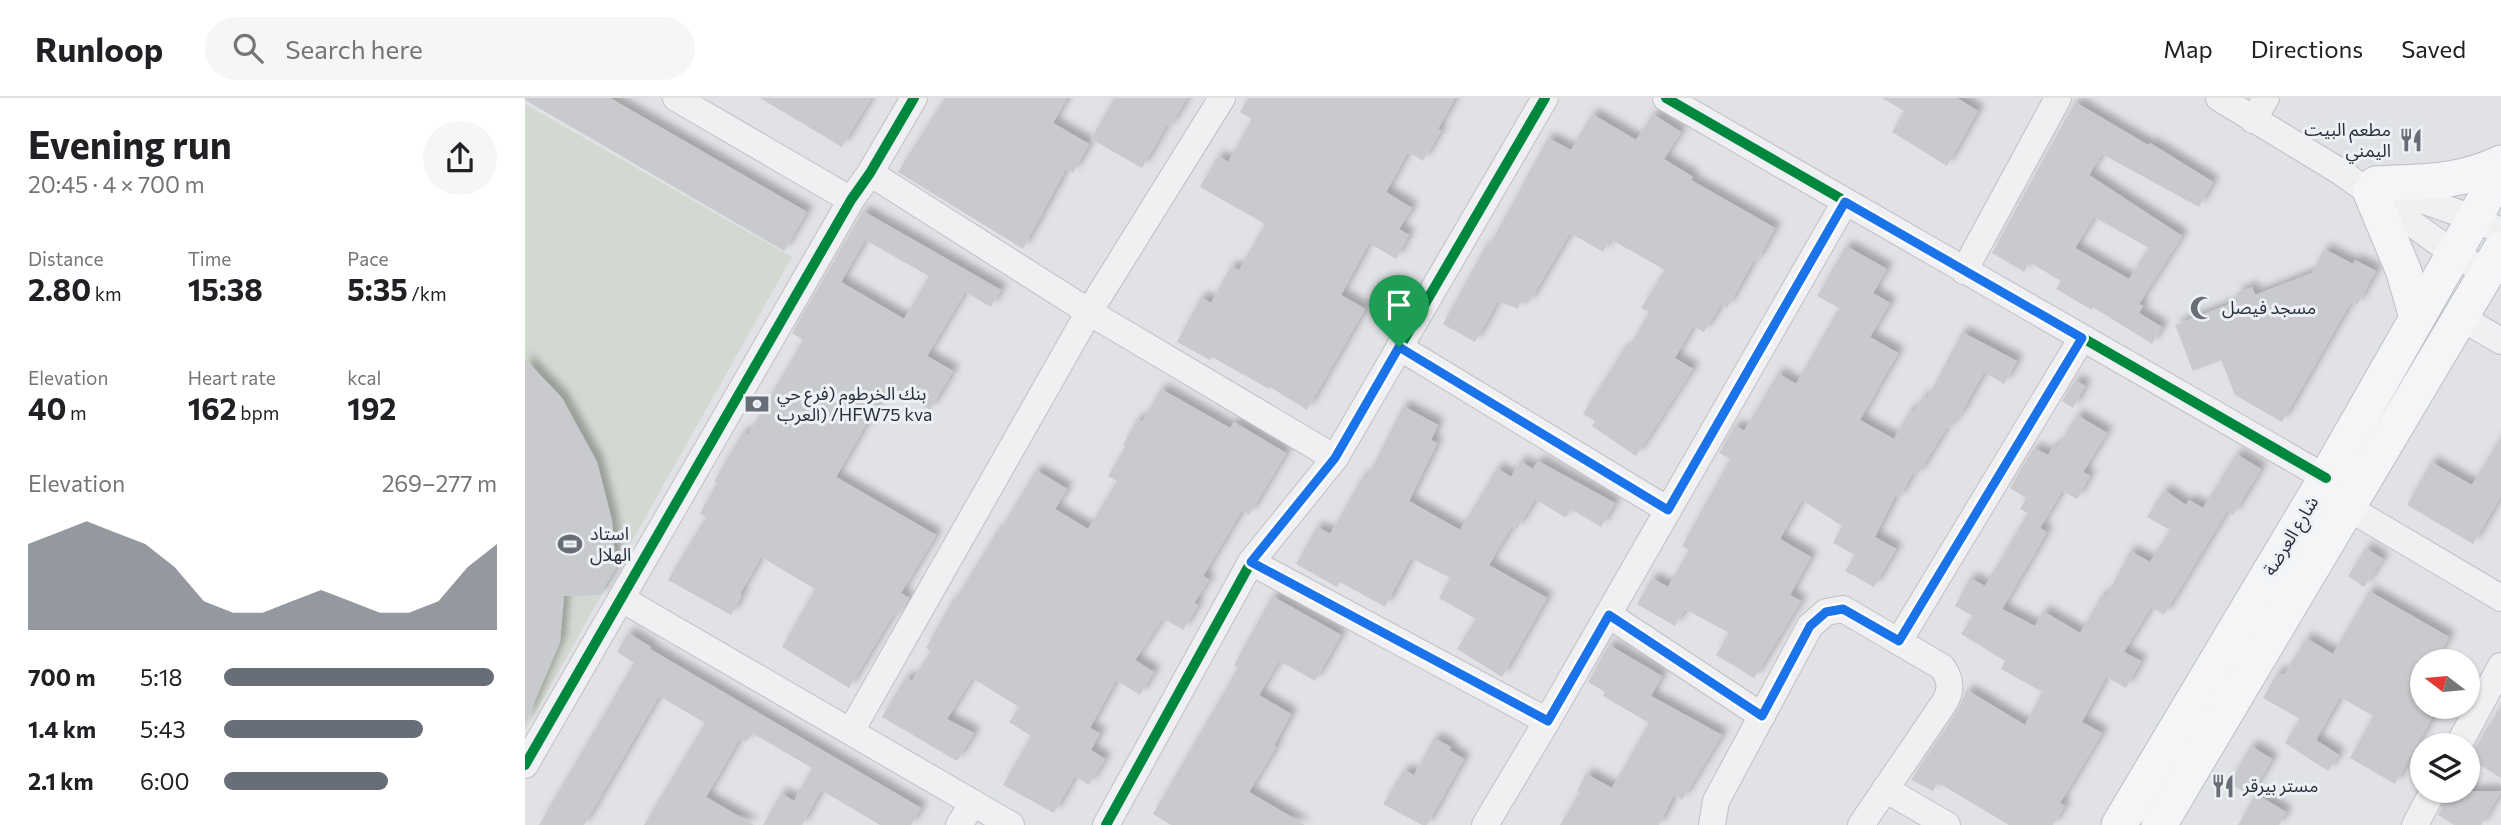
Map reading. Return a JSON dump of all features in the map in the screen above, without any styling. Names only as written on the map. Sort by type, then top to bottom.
[{"type":"main road","points":[[2417,318],[2404,272],[2373,189],[2464,178],[2501,163]]},
{"type":"main road","name":"شارع العرضة","points":[[2119,825],[2326,478],[2453,253],[2487,224],[2501,172]]},
{"type":"main road","name":"شارع العرضة","points":[[2163,824],[2347,507],[2462,318],[2493,274]]},
{"type":"street","points":[[676,98],[851,200]]},
{"type":"street","points":[[525,765],[851,200],[914,98]]},
{"type":"street","points":[[851,731],[1089,312],[1222,98]]},
{"type":"street","points":[[1106,825],[1251,562],[1335,458],[1545,98]]},
{"type":"street","points":[[1666,98],[2326,478]]},
{"type":"street","points":[[1964,271],[2058,98]]},
{"type":"street","points":[[2219,98],[2259,109],[2330,166],[2373,189],[2453,253],[2493,274]]},
{"type":"street","points":[[870,173],[1089,312],[1335,458]]},
{"type":"street","points":[[2373,189],[2487,224]]},
{"type":"street","points":[[1485,825],[1548,721],[1845,202]]},
{"type":"street","points":[[2462,318],[2501,341]]},
{"type":"street","points":[[1899,641],[2082,338]]},
{"type":"street","points":[[1399,347],[1668,510]]},
{"type":"street","points":[[2347,507],[2501,598]]},
{"type":"street","points":[[1251,562],[1548,721]]},
{"type":"street","points":[[622,599],[1011,825]]},
{"type":"street","points":[[1712,825],[1716,801],[1810,626],[1826,612],[1843,609],[1942,667],[1947,674],[1950,690],[1944,703],[1861,825]]},
{"type":"street","points":[[1609,615],[1762,716]]},
{"type":"street","points":[[2465,733],[2501,666]]},
{"type":"street","points":[[1885,789],[1947,825]]},
{"type":"street","points":[[959,825],[973,803]]},
{"type":"street","points":[[2415,825],[2427,803]]},
{"type":"shaded area","name":"استاد الهلال","points":[[525,104],[792,257],[525,731]]},
{"type":"building","points":[[525,98],[610,98],[807,212],[784,251]]},
{"type":"building","points":[[760,98],[871,98],[842,147]]},
{"type":"building","points":[[945,98],[1067,98],[1053,123],[1089,144],[1073,173],[1066,169],[1023,249],[898,172]]},
{"type":"building","points":[[1114,98],[1187,98],[1170,127],[1167,125],[1142,168],[1091,139]]},
{"type":"building","points":[[1248,98],[1455,98],[1438,129],[1441,131],[1423,161],[1408,152],[1386,192],[1412,208],[1399,229],[1409,235],[1396,259],[1369,243],[1341,295],[1365,309],[1307,410],[1270,387],[1269,389],[1212,357],[1210,360],[1177,342],[1201,297],[1211,303],[1231,266],[1239,270],[1265,224],[1200,187],[1218,156],[1228,162],[1252,119],[1240,112]]},
{"type":"building","points":[[1882,98],[1957,98],[1978,111],[1947,166],[1892,132],[1904,111]]},
{"type":"building","points":[[2075,102],[2148,145],[2150,143],[2213,182],[2199,207],[2102,154],[2089,175],[2182,236],[2139,304],[2143,306],[2139,313],[2162,327],[2152,344],[2093,307],[2092,310],[2056,289],[2061,281],[2029,262],[2024,272],[1992,253]],"holes":[[[2094,217],[2149,248],[2129,279],[2075,248]]]},
{"type":"building","points":[[1592,114],[1636,140],[1653,114],[1681,132],[1664,159],[1693,177],[1691,180],[1775,228],[1727,308],[1721,304],[1704,332],[1693,326],[1675,358],[1693,369],[1636,456],[1592,426],[1595,421],[1583,414],[1624,349],[1627,351],[1649,312],[1641,308],[1665,270],[1610,239],[1603,252],[1570,233],[1528,304],[1521,300],[1518,309],[1498,301],[1475,342],[1443,324],[1548,138],[1571,150]]},
{"type":"building","points":[[863,211],[1001,290],[991,307],[965,292],[927,356],[953,371],[930,410],[888,385],[836,477],[936,535],[901,593],[909,598],[898,616],[894,613],[849,688],[782,647],[815,589],[761,557],[731,615],[668,580],[706,517],[700,513],[717,483],[714,481],[743,432],[748,435],[803,340],[792,333]],"holes":[[[865,240],[929,276],[904,319],[841,282]]]},
{"type":"building","points":[[1846,246],[1887,269],[1873,293],[1890,303],[1870,337],[1898,353],[1860,420],[1894,439],[1910,410],[1914,412],[1923,396],[1927,399],[1962,332],[2017,361],[2004,384],[1984,372],[1959,417],[1957,416],[1950,428],[1947,427],[1917,476],[1913,473],[1899,498],[1895,496],[1875,537],[1896,549],[1874,587],[1845,571],[1855,555],[1833,543],[1842,526],[1802,500],[1780,539],[1811,557],[1790,595],[1801,601],[1754,678],[1716,655],[1729,633],[1685,609],[1675,626],[1637,604],[1652,578],[1668,587],[1689,550],[1682,546],[1730,459],[1719,453],[1735,425],[1744,431],[1778,373],[1796,384],[1839,308],[1817,296]]},
{"type":"building","points":[[2324,249],[2353,264],[2355,260],[2376,271],[2357,305],[2351,302],[2282,422],[2235,395],[2221,360],[2193,371],[2175,325],[2238,301],[2236,293],[2252,287],[2255,295],[2312,273]]},
{"type":"building","name":"استاد الهلال","points":[[525,359],[562,398],[597,462],[612,521],[616,568],[600,595],[564,596],[560,642],[525,724]]},
{"type":"building","points":[[2075,380],[2085,386],[2073,408],[2062,401]]},
{"type":"building","points":[[1161,389],[1230,428],[1234,422],[1286,453],[1249,515],[1242,510],[1203,576],[1209,580],[1194,603],[1198,605],[1183,630],[1163,618],[1135,660],[1154,672],[1140,695],[1116,680],[1090,728],[1100,733],[1091,750],[1105,759],[1089,785],[1075,776],[1054,813],[1003,785],[1031,736],[1009,722],[1019,707],[972,678],[947,719],[974,733],[957,761],[882,717],[906,677],[912,681],[931,651],[926,648],[952,601],[954,602],[997,531],[999,532],[1036,470],[1067,489],[1055,509],[1088,529],[1117,481],[1108,476],[1126,446],[1123,445],[1137,419],[1142,422]]},
{"type":"building","points":[[1403,406],[1438,425],[1431,440],[1437,443],[1409,501],[1460,530],[1497,468],[1511,477],[1520,461],[1533,469],[1538,461],[1615,503],[1601,527],[1571,509],[1566,518],[1535,499],[1517,529],[1512,526],[1489,565],[1547,598],[1502,677],[1457,649],[1476,619],[1439,598],[1450,578],[1411,558],[1385,607],[1340,582],[1337,587],[1296,564],[1317,527],[1330,534],[1363,476],[1367,478]]},
{"type":"building","points":[[2077,415],[2107,433],[2083,472],[2090,476],[2077,499],[2062,491],[2040,528],[2047,532],[2002,609],[2035,626],[2043,611],[2080,633],[2102,595],[2106,597],[2130,551],[2150,562],[2170,530],[2147,517],[2164,490],[2186,505],[2189,500],[2203,508],[2236,454],[2261,469],[2233,515],[2227,511],[2164,615],[2151,607],[2124,652],[2141,661],[2126,688],[2106,677],[2082,722],[2102,733],[2060,803],[2065,806],[2053,825],[2009,825],[1937,782],[1933,791],[1911,780],[1957,712],[1967,690],[2025,725],[2042,692],[2001,669],[2005,661],[1961,634],[1973,616],[1955,606],[1970,578],[1985,586],[2028,513],[2020,509],[2026,498],[2010,488],[2034,448],[2048,455],[2054,446],[2057,448]]},
{"type":"building","points":[[2501,436],[2501,496],[2473,544],[2407,505],[2431,462],[2472,485]]},
{"type":"building","points":[[2366,548],[2383,559],[2364,587],[2348,576]]},
{"type":"building","points":[[2369,591],[2449,637],[2442,649],[2410,649],[2410,719],[2431,719],[2423,733],[2410,733],[2410,757],[2395,784],[2350,758],[2373,716],[2340,697],[2316,740],[2339,755],[2328,771],[2285,743],[2300,719],[2263,698],[2278,672],[2284,675],[2306,638],[2333,654]]},
{"type":"building","points":[[1272,596],[1341,635],[1315,681],[1279,661],[1259,695],[1291,714],[1274,746],[1276,747],[1249,792],[1305,825],[1171,825],[1153,814],[1238,668],[1234,665]]},
{"type":"building","points":[[628,633],[651,647],[650,649],[921,808],[911,825],[880,825],[821,790],[802,825],[763,825],[781,793],[794,801],[812,768],[752,733],[746,742],[740,738],[706,797],[754,825],[644,825],[705,723],[659,696],[584,825],[539,825],[634,663],[617,652]]},
{"type":"building","points":[[1609,645],[1662,676],[1651,696],[1722,735],[1682,800],[1674,795],[1659,825],[1560,825],[1580,792],[1577,791],[1586,774],[1612,788],[1649,723],[1603,696],[1605,692],[1588,682]]},
{"type":"building","points":[[2501,706],[2501,778],[2480,765],[2480,740]]},
{"type":"building","points":[[1434,738],[1451,747],[1449,750],[1464,759],[1427,825],[1422,825],[1383,804],[1404,770],[1414,775]]},
{"type":"building","points":[[2251,746],[2272,759],[2250,796],[2229,783]]},
{"type":"building","points":[[2480,791],[2501,791],[2481,825],[2454,825],[2438,815],[2444,803],[2480,803]]},
{"type":"building","points":[[2256,794],[2286,812],[2279,825],[2238,825]]},
{"type":"cycle path","points":[[525,765],[851,200],[914,98]]},
{"type":"cycle path","points":[[1106,825],[1251,562],[1335,458],[1545,98]]},
{"type":"cycle path","points":[[1666,98],[2326,478]]},
{"type":"place","name":"مطعم البيت اليمني","points":[[2411,140]]},
{"type":"place","name":"مسجد فيصل","points":[[2202,308]]},
{"type":"place","name":"بنك الخرطوم (فرع حي العرب) /HFW75 kva","points":[[757,404]]},
{"type":"place","name":"استاد الهلال","points":[[570,544]]},
{"type":"place","name":"مستر بيرقر","points":[[2223,786]]},
{"type":"route","points":[[1845,202],[2082,338],[1899,641],[1843,609],[1820,615],[1810,626],[1762,716],[1609,615],[1548,721],[1251,562],[1335,458],[1399,347],[1668,510],[1845,202]]}]
